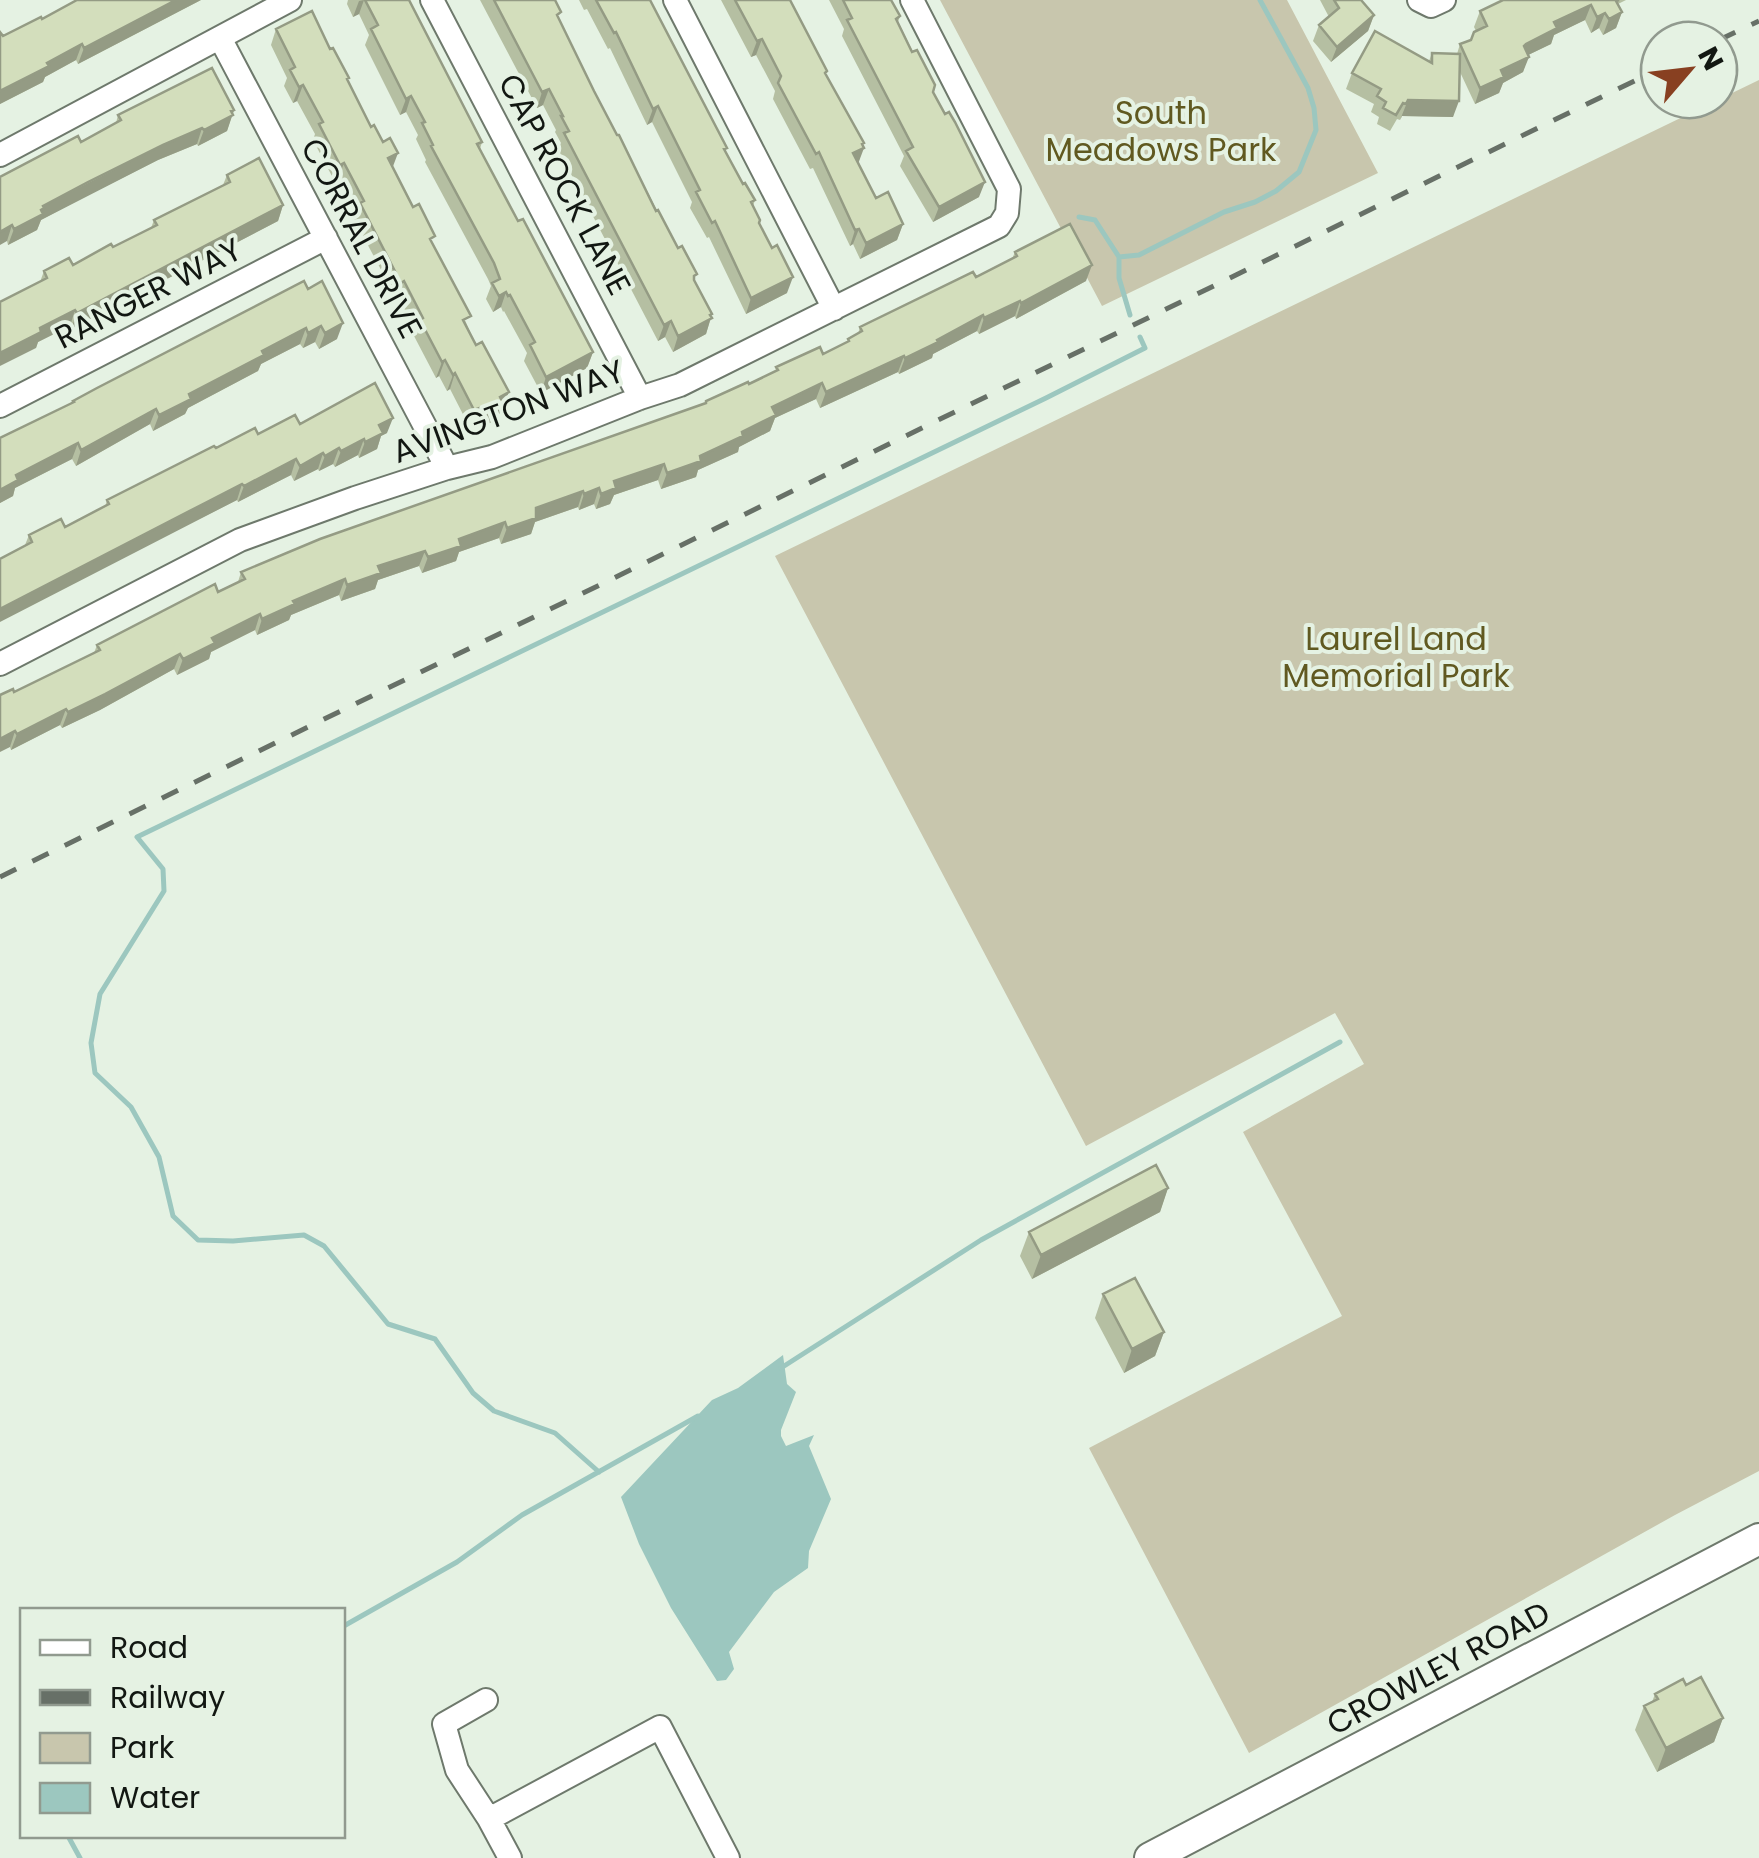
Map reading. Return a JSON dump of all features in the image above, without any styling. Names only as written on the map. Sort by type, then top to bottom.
[{"type":"main road","name":"CROWLEY ROAD","points":[[1150,1858],[1759,1539]]},
{"type":"street","points":[[0,155],[290,0]]},
{"type":"street","name":"CAP ROCK LANE","points":[[432,0],[640,398]]},
{"type":"street","points":[[675,0],[834,309]]},
{"type":"street","name":"AVINGTON WAY","points":[[0,664],[240,540],[447,468],[492,457],[680,385],[999,226],[1007,214],[1009,189],[912,0]]},
{"type":"street","name":"CORRAL DRIVE","points":[[220,38],[447,468]]},
{"type":"street","name":"RANGER WAY","points":[[0,406],[326,238]]},
{"type":"street","points":[[486,1700],[444,1724],[457,1770],[510,1858]]},
{"type":"street","points":[[489,1819],[660,1727],[728,1858]]},
{"type":"green space","name":"South Meadows Park","points":[[940,0],[1287,0],[1378,173],[1102,306]]},
{"type":"green space","name":"Laurel Land Memorial Park","points":[[1759,80],[1759,1471],[1249,1753],[1089,1448],[1342,1316],[1243,1132],[1364,1064],[1335,1013],[1086,1146],[775,556],[1676,120],[1739,120],[1739,90]]},
{"type":"water","points":[[783,1355],[787,1384],[796,1392],[781,1436],[786,1446],[814,1435],[809,1446],[831,1499],[809,1551],[808,1568],[774,1592],[729,1652],[734,1669],[726,1680],[717,1681],[671,1608],[621,1497],[712,1400],[738,1388]]},
{"type":"building","points":[[77,0],[176,0],[84,48],[82,44],[0,91],[0,32],[3,36]]},
{"type":"building","points":[[365,0],[409,0],[482,142],[477,144],[518,221],[523,219],[593,352],[546,377],[530,345],[535,342],[510,295],[506,292],[499,296],[492,283],[500,279],[494,263],[431,146],[422,123],[425,122],[411,96],[406,99],[371,29],[378,25]]},
{"type":"building","points":[[494,0],[555,0],[561,12],[557,15],[656,211],[697,274],[694,280],[712,318],[678,336],[671,321],[664,325],[564,133],[569,131],[549,89],[542,92]]},
{"type":"building","points":[[596,0],[650,0],[727,148],[724,149],[755,200],[751,202],[759,223],[772,248],[777,245],[793,277],[751,298],[715,221],[712,223],[696,192],[700,190],[658,106],[653,109]]},
{"type":"building","points":[[735,0],[790,0],[864,143],[864,148],[853,153],[876,198],[888,192],[903,224],[866,243],[859,229],[855,230],[819,152],[816,154],[778,83],[781,76],[762,39],[757,41]]},
{"type":"building","points":[[843,0],[891,0],[912,52],[917,50],[935,85],[933,92],[945,114],[949,112],[955,122],[985,182],[939,207],[906,151],[913,147],[847,20],[852,18]]},
{"type":"building","points":[[1334,0],[1361,0],[1374,15],[1337,47],[1319,25],[1339,8]]},
{"type":"building","points":[[1503,0],[1619,0],[1616,1],[1622,12],[1609,19],[1605,13],[1597,17],[1591,5],[1554,22],[1557,28],[1524,46],[1529,57],[1501,70],[1504,77],[1480,88],[1460,44],[1487,26],[1480,11]]},
{"type":"building","points":[[312,11],[371,127],[374,125],[383,142],[390,138],[398,153],[388,158],[413,207],[419,204],[435,236],[430,239],[471,316],[463,320],[476,345],[482,342],[509,392],[500,397],[503,403],[485,413],[482,407],[474,410],[455,373],[445,360],[442,362],[404,281],[401,283],[360,203],[364,201],[319,124],[323,122],[290,70],[295,67],[276,29]]},
{"type":"building","points":[[1375,31],[1432,63],[1432,53],[1460,54],[1459,101],[1408,100],[1396,115],[1383,108],[1386,102],[1377,96],[1381,89],[1352,73]]},
{"type":"building","points":[[212,68],[233,115],[88,182],[43,206],[43,214],[0,232],[0,177],[78,136],[81,142],[121,120],[118,115]]},
{"type":"building","points":[[259,158],[283,205],[77,313],[75,310],[40,328],[41,332],[0,353],[0,302],[47,278],[44,271],[69,258],[73,265],[157,225],[154,220],[230,182],[227,175]]},
{"type":"building","points":[[1070,224],[1092,265],[1021,303],[984,318],[983,315],[905,358],[826,392],[822,383],[772,407],[776,415],[700,456],[701,461],[667,473],[664,464],[614,481],[616,488],[601,494],[599,488],[584,494],[583,491],[536,508],[536,518],[507,528],[505,522],[459,539],[461,546],[428,557],[425,551],[378,566],[381,573],[347,585],[345,579],[262,619],[260,614],[212,638],[215,643],[183,659],[180,654],[68,712],[66,709],[0,739],[0,695],[13,689],[14,692],[100,650],[97,645],[215,584],[218,592],[245,579],[241,572],[320,539],[706,403],[820,347],[823,354],[849,341],[862,331],[860,327],[973,272],[976,277]]},
{"type":"building","points":[[304,281],[308,289],[322,281],[343,323],[325,333],[321,326],[308,333],[306,328],[189,394],[191,399],[159,415],[156,409],[81,450],[78,443],[16,475],[18,480],[0,490],[0,438]]},
{"type":"building","points":[[375,383],[393,418],[379,425],[383,433],[341,451],[339,448],[325,456],[323,453],[300,466],[296,459],[0,609],[0,559],[32,542],[29,535],[61,519],[65,527],[109,504],[107,500],[255,428],[258,434],[295,415],[300,424]]},
{"type":"building","points":[[1156,1165],[1168,1188],[1041,1255],[1029,1232]]},
{"type":"building","points":[[1135,1278],[1164,1332],[1132,1349],[1103,1294]]},
{"type":"building","points":[[1701,1677],[1723,1718],[1666,1748],[1644,1706],[1658,1699],[1655,1694],[1683,1679],[1686,1685]]},
{"type":"waterway","points":[[1119,257],[1139,255],[1224,212],[1255,202],[1299,172],[1316,130],[1314,108],[1308,88],[1260,0]]},
{"type":"waterway","points":[[1079,217],[1095,220],[1119,257],[1119,278],[1130,315]]},
{"type":"waterway","points":[[599,1472],[555,1433],[494,1411],[473,1393],[435,1339],[388,1324],[324,1246],[304,1235],[198,1240],[173,1216],[159,1157],[131,1107],[95,1073],[91,1043],[100,994],[164,891],[163,869],[137,837],[1046,398],[1145,348],[1140,337]]},
{"type":"waterway","points":[[781,1368],[981,1240],[1340,1042]]},
{"type":"waterway","points":[[345,1625],[457,1562],[522,1515],[698,1416]]},
{"type":"waterway","points":[[69,1838],[80,1858]]},
{"type":"railway","points":[[1739,30],[1759,21]]},
{"type":"railway","points":[[0,877],[1639,79]]}]
